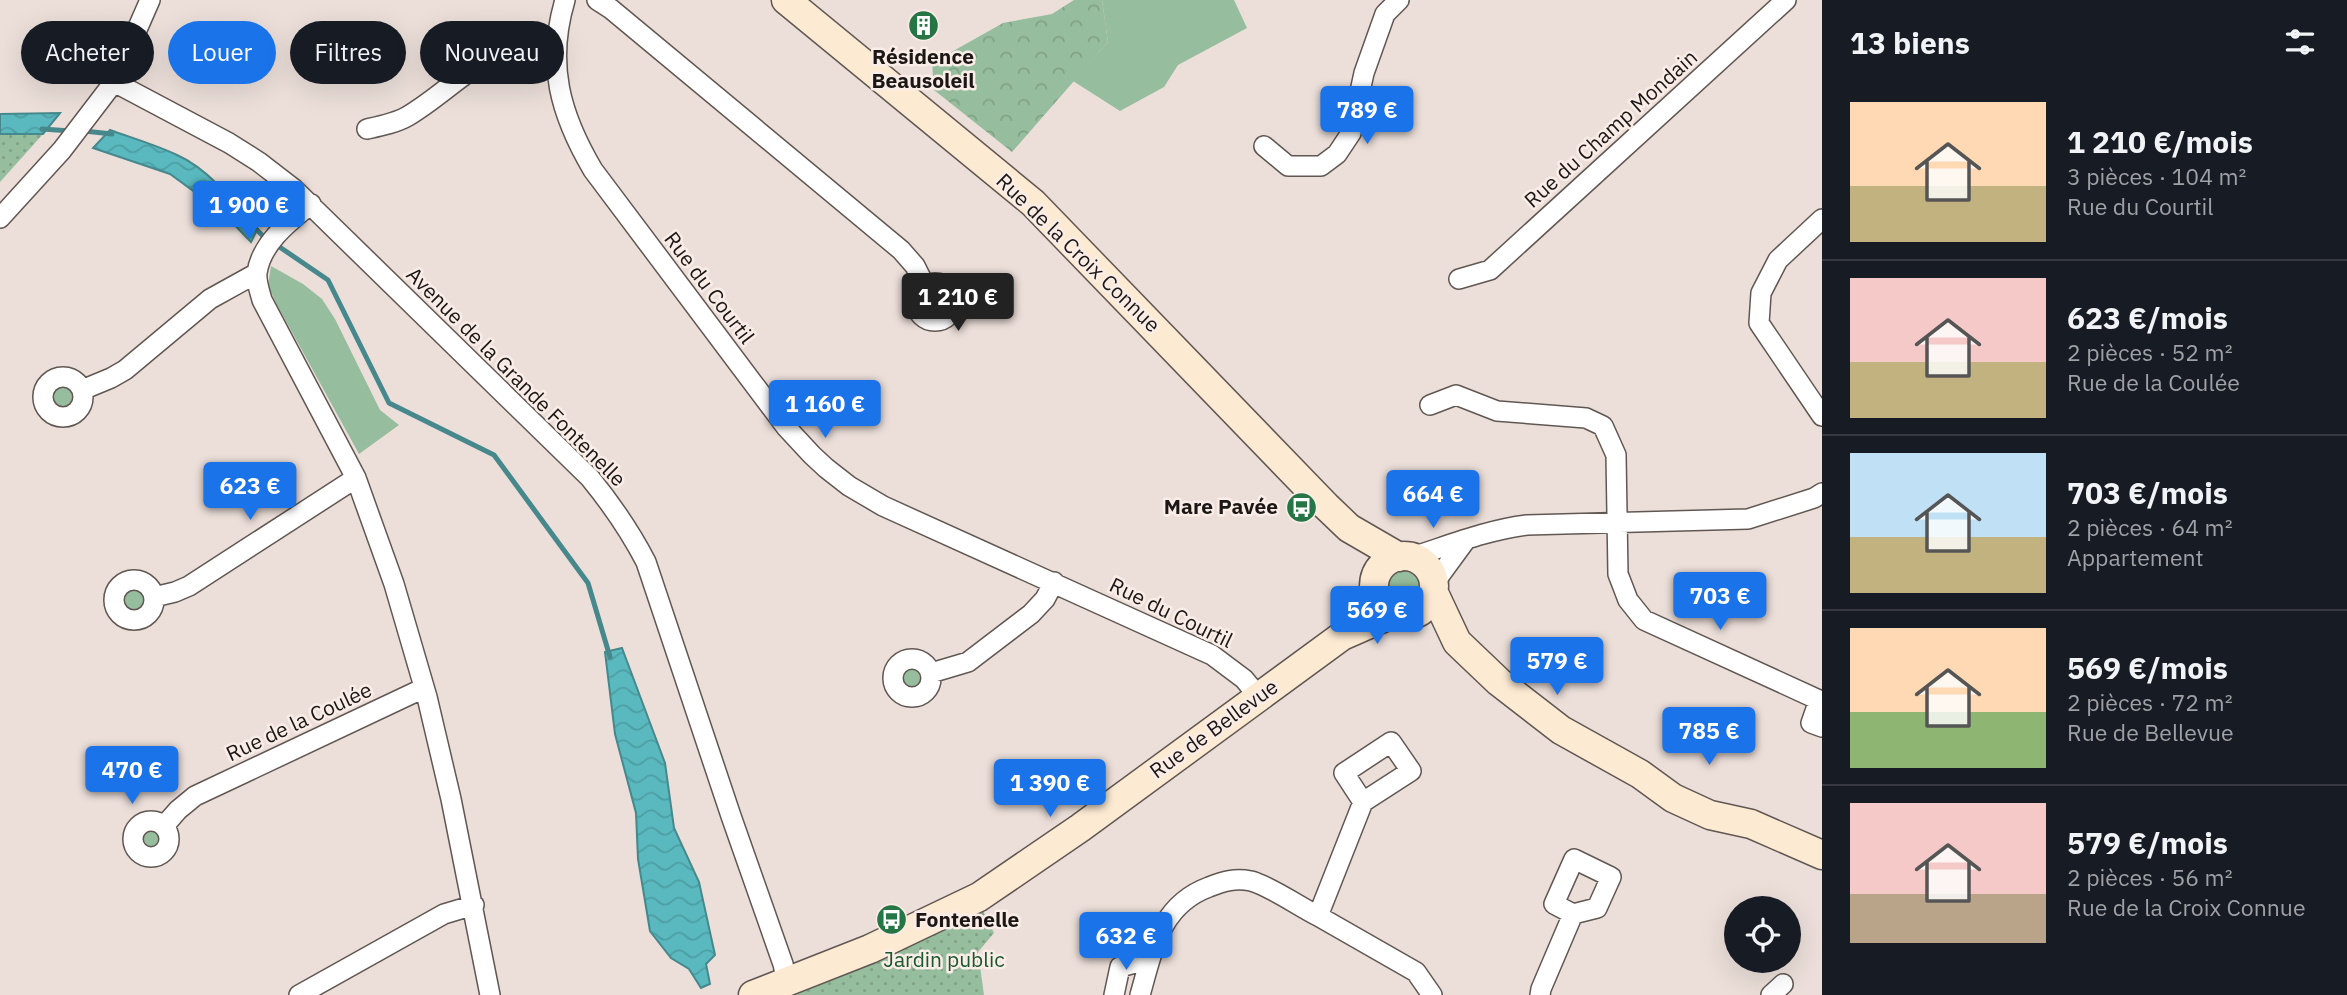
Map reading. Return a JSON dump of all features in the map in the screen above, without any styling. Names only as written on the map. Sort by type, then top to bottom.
[{"type":"main road","name":"Rue de la Croix Connue","points":[[786,0],[1032,203],[1349,528],[1387,601]]},
{"type":"main road","name":"Rue de la Croix Connue","points":[[1349,528],[1405,557]]},
{"type":"main road","points":[[1387,601],[1383,565],[1405,557],[1427,566],[1457,642]]},
{"type":"main road","points":[[1387,601],[1425,609],[1434,588]]},
{"type":"main road","name":"Rue de Bellevue","points":[[753,995],[908,933],[1009,879],[1387,601]]},
{"type":"main road","points":[[1387,601],[1457,642],[1526,705],[1561,730],[1640,774],[1668,778],[1719,799],[1751,824],[1822,855]]},
{"type":"street","points":[[141,21],[150,0]]},
{"type":"street","name":"Rue du Courtil","points":[[560,21],[565,0]]},
{"type":"street","points":[[597,0],[901,250],[915,266],[925,286]]},
{"type":"street","points":[[1264,146],[1288,166],[1321,166],[1338,154],[1351,133],[1364,73],[1385,15],[1399,0]]},
{"type":"street","name":"Rue du Champ Mondain","points":[[1459,279],[1490,270],[1786,0]]},
{"type":"street","points":[[0,218],[62,150],[113,84]]},
{"type":"street","name":"Avenue de la Grande Fontenelle","points":[[118,84],[239,149],[311,204],[590,478],[631,532],[646,562],[787,982]]},
{"type":"street","points":[[367,129],[388,125],[408,116],[452,84]]},
{"type":"street","name":"Rue du Courtil","points":[[558,84],[569,125],[593,170],[759,393],[812,455],[849,486],[883,506],[1212,655],[1244,679],[1259,696]]},
{"type":"street","points":[[311,204],[279,230],[265,254],[257,273],[262,300],[356,478],[394,584],[424,688],[474,905],[490,995]]},
{"type":"street","points":[[1822,219],[1778,260],[1761,293],[1759,323],[1822,416]]},
{"type":"street","points":[[82,390],[125,370],[210,299],[257,273]]},
{"type":"street","points":[[1430,405],[1456,395],[1497,411],[1586,418],[1603,426],[1616,455],[1618,574],[1628,600],[1644,620],[1821,696],[1811,723],[1822,727]]},
{"type":"street","points":[[154,597],[189,586],[356,478]]},
{"type":"street","points":[[1405,557],[1466,540],[1483,532],[1527,525],[1748,519],[1822,493]]},
{"type":"street","points":[[1434,588],[1466,540]]},
{"type":"street","points":[[931,673],[968,662],[1031,614],[1045,599],[1054,582]]},
{"type":"street","name":"Rue de la Coulée","points":[[164,826],[195,796],[424,688]]},
{"type":"street","points":[[1318,916],[1363,802]]},
{"type":"street","points":[[1140,995],[1167,916],[1182,902],[1203,889],[1230,879],[1253,881],[1416,972],[1432,995]]},
{"type":"street","points":[[299,995],[444,914],[474,905]]},
{"type":"street","points":[[1540,995],[1573,914]]},
{"type":"street","points":[[1114,995],[1120,967],[1150,960]]},
{"type":"green space","points":[[1074,0],[1102,0],[1108,42],[1012,152],[934,90],[932,63],[1003,23],[1052,14]]},
{"type":"green space","points":[[1102,0],[1234,0],[1247,28],[1178,65],[1164,87],[1120,111],[1073,81],[1108,42]]},
{"type":"green space","points":[[0,134],[43,134],[0,182]]},
{"type":"green space","points":[[271,266],[303,284],[322,299],[335,319],[380,410],[399,425],[359,454],[276,303],[268,285]]},
{"type":"green space","points":[[936,291],[944,294],[947,302],[944,310],[936,313],[928,310],[925,302],[928,294]]},
{"type":"green space","points":[[63,386],[71,389],[74,397],[71,405],[63,408],[55,405],[52,397],[55,389]]},
{"type":"green space","points":[[1403,570],[1414,575],[1419,586],[1414,597],[1403,602],[1392,597],[1387,586],[1392,575]]},
{"type":"green space","points":[[130,588],[138,588],[145,595],[145,603],[138,610],[130,610],[123,603],[123,595]]},
{"type":"green space","points":[[912,667],[920,670],[923,678],[920,686],[912,689],[904,686],[901,678],[904,670]]},
{"type":"green space","points":[[151,828],[159,831],[162,839],[159,847],[151,850],[143,847],[140,839],[143,831]]},
{"type":"green space","name":"Jardin public","points":[[979,903],[994,933],[978,952],[984,995],[790,995]]},
{"type":"water","points":[[60,113],[43,134],[0,134],[0,114]]},
{"type":"water","points":[[110,130],[169,151],[200,169],[221,188],[257,230],[251,242],[222,212],[170,174],[93,148]]},
{"type":"water","points":[[622,648],[665,763],[674,828],[699,882],[715,955],[706,964],[710,984],[701,988],[689,969],[671,958],[650,931],[638,859],[636,813],[615,734],[605,652]]},
{"type":"waterway","points":[[42,129],[71,131]]},
{"type":"waterway","points":[[84,131],[112,134]]},
{"type":"waterway","points":[[252,225],[262,235],[328,280],[389,403],[494,455],[588,583],[610,657]]},
{"type":"place","name":"Résidence Beausoleil","points":[[923,25]]},
{"type":"place","name":"Mare Pavée","points":[[1301,507]]},
{"type":"place","name":"Fontenelle","points":[[892,920]]}]
